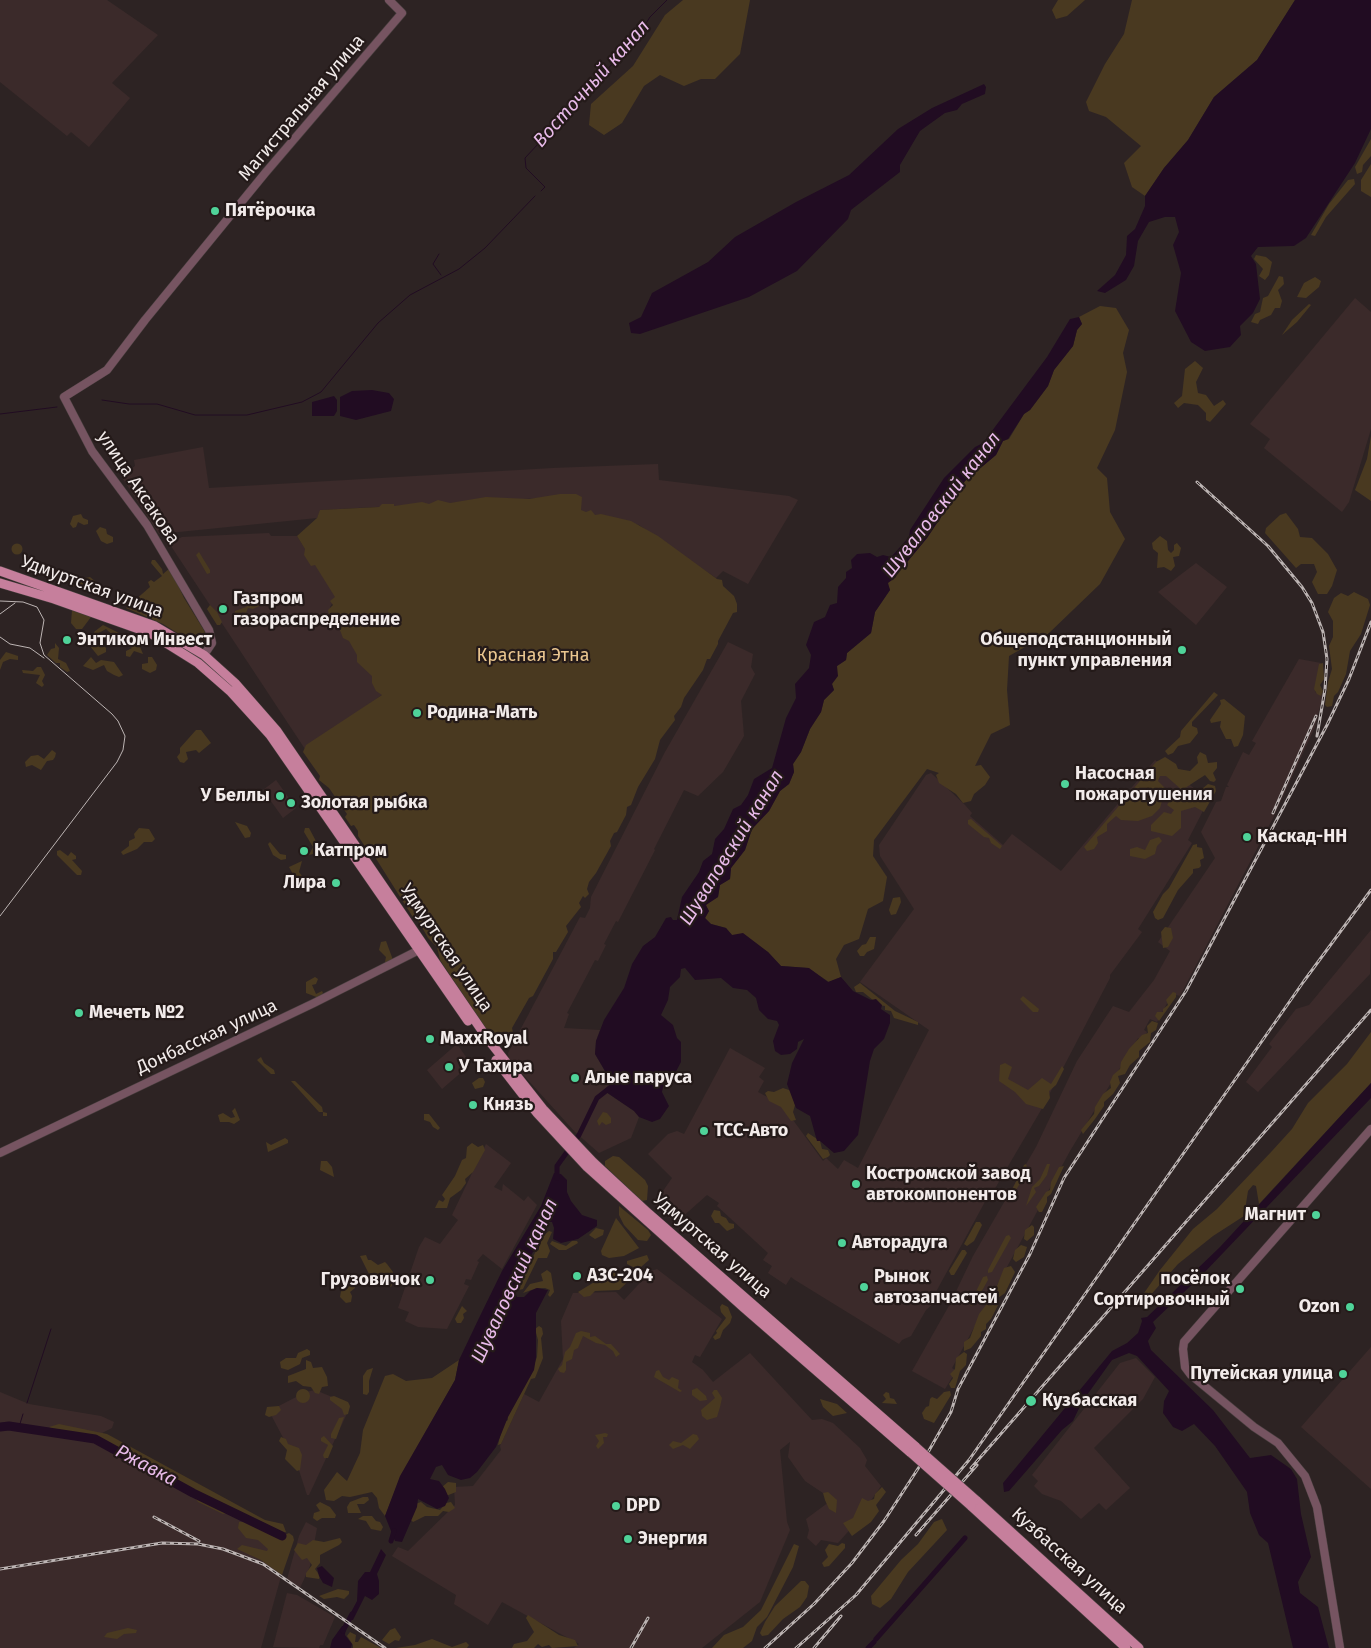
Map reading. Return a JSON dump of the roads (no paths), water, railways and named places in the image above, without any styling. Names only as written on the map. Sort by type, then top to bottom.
[{"type":"main road","name":"Удмуртская улица","points":[[0,571],[156,626],[204,655],[235,682],[277,731],[516,1087],[579,1154],[744,1308],[914,1450],[973,1503]]},
{"type":"main road","name":"Удмуртская улица","points":[[0,583],[132,626],[168,643],[198,663],[230,691],[270,735],[422,949]]},
{"type":"main road","points":[[198,663],[204,655]]},
{"type":"main road","name":"Кузбасская улица","points":[[973,1503],[1126,1648]]},
{"type":"main road","name":"Кузбасская улица","points":[[973,1503],[1139,1648]]},
{"type":"street","name":"Магистральная улица","points":[[64,396],[107,370],[145,320],[261,179],[402,13],[389,0]]},
{"type":"street","name":"улица Аксакова","points":[[64,396],[92,451],[147,525],[212,638],[212,643],[204,655]]},
{"type":"street","name":"Донбасская улица","points":[[0,1153],[314,1003],[422,949]]},
{"type":"street","points":[[1340,1648],[1317,1507],[1309,1484],[1278,1443],[1254,1427],[1191,1375],[1182,1358],[1184,1342],[1371,1128]]},
{"type":"water","points":[[1295,0],[1371,0],[1371,129],[1355,163],[1306,238],[1294,246],[1258,247],[1251,256],[1256,264],[1260,299],[1253,313],[1240,326],[1241,335],[1230,347],[1205,351],[1191,342],[1175,311],[1181,273],[1173,245],[1179,232],[1175,217],[1165,217],[1149,222],[1138,241],[1134,266],[1126,280],[1105,293],[1097,291],[1115,275],[1126,255],[1127,236],[1135,229],[1145,206],[1145,196],[1164,168],[1188,140],[1214,97],[1257,60]]},
{"type":"water","points":[[984,84],[986,87],[985,94],[962,104],[957,110],[945,113],[920,131],[900,165],[900,172],[851,210],[848,219],[797,271],[749,297],[640,334],[631,333],[629,323],[641,317],[652,293],[708,262],[735,237],[796,202],[849,175],[898,129],[932,108]]},
{"type":"water","points":[[1079,317],[1082,324],[1077,330],[1073,346],[1054,370],[1048,386],[1030,410],[1024,414],[1008,439],[1003,441],[996,455],[965,481],[927,538],[903,567],[897,567],[896,577],[888,583],[890,590],[875,612],[871,633],[847,653],[846,660],[837,666],[838,676],[832,684],[834,690],[824,700],[821,712],[810,729],[801,752],[793,764],[794,772],[789,784],[780,791],[769,811],[752,829],[745,850],[731,868],[730,879],[720,885],[718,897],[706,905],[709,911],[705,918],[711,924],[726,928],[732,935],[743,933],[768,952],[781,966],[809,968],[828,982],[841,977],[853,991],[871,1000],[876,999],[882,1005],[881,1009],[890,1015],[890,1023],[884,1039],[874,1049],[870,1061],[858,1135],[844,1151],[834,1153],[820,1141],[817,1141],[810,1116],[796,1108],[787,1084],[792,1063],[804,1039],[798,1042],[797,1049],[790,1054],[781,1055],[775,1051],[773,1041],[779,1025],[777,1021],[768,1019],[759,1010],[756,998],[747,990],[733,988],[721,978],[695,980],[685,968],[681,969],[680,977],[670,987],[668,1000],[661,1015],[673,1025],[677,1038],[681,1042],[681,1062],[671,1081],[664,1082],[662,1092],[669,1106],[660,1119],[652,1122],[639,1117],[634,1111],[606,1092],[605,1089],[612,1083],[595,1054],[596,1041],[604,1020],[624,988],[632,964],[643,946],[655,937],[666,918],[671,917],[673,920],[677,920],[682,897],[699,872],[703,861],[712,854],[715,839],[724,829],[733,809],[741,805],[748,795],[754,779],[772,768],[786,718],[796,698],[795,684],[809,668],[811,655],[806,645],[814,622],[825,617],[830,605],[837,603],[838,587],[846,578],[846,572],[852,568],[851,560],[857,554],[870,553],[877,557],[883,555],[891,557],[909,537],[910,530],[944,478],[975,447],[983,443],[1047,357],[1070,319]]},
{"type":"water","points":[[372,390],[389,393],[394,399],[391,411],[356,420],[340,416],[340,397],[352,391]]},
{"type":"water","points":[[334,396],[337,400],[337,411],[334,416],[312,416],[312,402]]},
{"type":"water","points":[[1371,1083],[1371,1098],[1203,1274],[1153,1322],[1156,1328],[1148,1341],[1151,1350],[1213,1410],[1250,1458],[1271,1455],[1291,1469],[1297,1479],[1301,1514],[1311,1557],[1298,1582],[1300,1593],[1318,1607],[1329,1648],[1293,1648],[1268,1543],[1259,1535],[1250,1513],[1247,1492],[1215,1446],[1194,1424],[1182,1431],[1173,1427],[1163,1413],[1164,1401],[1169,1391],[1137,1356],[1129,1353],[1112,1360],[1082,1402],[1073,1421],[1062,1430],[1009,1491],[1004,1492],[1003,1483],[1112,1351],[1127,1343],[1138,1333],[1142,1321],[1141,1318],[1147,1317],[1220,1247]]},
{"type":"water","points":[[554,1173],[561,1174],[567,1180],[567,1192],[571,1201],[582,1215],[597,1220],[597,1226],[578,1239],[561,1243],[553,1239],[554,1228],[552,1222],[549,1222],[538,1249],[533,1252],[515,1293],[517,1297],[524,1297],[530,1291],[537,1288],[548,1290],[536,1313],[536,1358],[534,1370],[508,1417],[496,1447],[477,1472],[470,1478],[461,1480],[448,1475],[442,1465],[436,1467],[430,1479],[439,1481],[445,1489],[449,1498],[445,1506],[437,1509],[418,1499],[417,1507],[402,1542],[395,1541],[385,1516],[400,1476],[455,1380],[459,1360],[479,1318],[502,1271],[541,1206]]},
{"type":"water","points":[[381,1549],[386,1555],[377,1574],[379,1594],[372,1600],[365,1596],[353,1620],[349,1620],[349,1616],[357,1601],[358,1581],[365,1572],[370,1572]]},
{"type":"water","points":[[322,1566],[334,1578],[332,1587],[323,1583],[319,1576],[317,1568]]},
{"type":"water","points":[[342,1626],[346,1626],[345,1635],[352,1644],[351,1648],[330,1648],[332,1640]]},
{"type":"waterway","name":"Восточный канал","points":[[541,191],[545,187],[526,168],[525,158],[552,129],[557,118],[581,98],[638,36],[650,17],[667,0]]},
{"type":"waterway","name":"Восточный канал","points":[[102,400],[129,404],[157,404],[195,415],[247,415],[302,402],[321,392],[378,323],[410,295],[459,269],[485,248],[535,196]]},
{"type":"waterway","points":[[439,254],[433,264],[441,275]]},
{"type":"waterway","name":"Восточный канал","points":[[0,414],[57,407]]},
{"type":"waterway","name":"Шуваловский канал","points":[[557,1178],[557,1166],[579,1135],[597,1098],[611,1087]]},
{"type":"waterway","points":[[27,1403],[51,1329]]},
{"type":"waterway","points":[[19,1427],[23,1414]]},
{"type":"waterway","name":"Ржавка","points":[[0,1427],[9,1426],[95,1439],[193,1493],[282,1536]]},
{"type":"waterway","name":"Шуваловский канал","points":[[391,1541],[394,1531]]},
{"type":"waterway","points":[[876,1639],[965,1538]]},
{"type":"waterway","name":"Шуваловский канал","points":[[343,1631],[352,1614]]},
{"type":"waterway","points":[[868,1648],[874,1642]]},
{"type":"tram line","points":[[0,601],[23,602],[37,607],[44,620],[40,643],[44,655],[112,714],[118,721],[125,736],[123,750],[117,762],[0,916]]},
{"type":"tram line","points":[[0,614],[15,603]]},
{"type":"tram line","points":[[0,637],[10,644],[30,648],[44,658]]},
{"type":"railway","points":[[1197,482],[1268,546],[1302,587],[1312,603],[1323,632],[1327,659],[1325,689],[1317,736]]},
{"type":"railway","points":[[765,1648],[814,1604],[852,1563],[884,1521],[923,1461],[951,1412],[958,1389],[1030,1254],[1064,1178],[1186,991],[1327,725],[1349,679],[1371,622]]},
{"type":"railway","points":[[1273,813],[1316,716]]},
{"type":"railway","points":[[796,1648],[856,1595],[969,1460],[1304,981],[1371,890]]},
{"type":"railway","points":[[971,1468],[1371,1010]]},
{"type":"railway","points":[[916,1535],[977,1465]]},
{"type":"railway","points":[[154,1517],[199,1541]]},
{"type":"railway","points":[[0,1569],[162,1543],[198,1544],[223,1549],[263,1564],[385,1648]]},
{"type":"railway","points":[[814,1648],[841,1616]]},
{"type":"railway","points":[[631,1648],[648,1618]]},
{"type":"place","name":"Пятёрочка","points":[[215,211]]},
{"type":"place","name":"Газпром газораспределение","points":[[223,609]]},
{"type":"place","name":"Энтиком Инвест","points":[[67,640]]},
{"type":"place","name":"Общеподстанционный пункт управления","points":[[1182,650]]},
{"type":"place","name":"Родина-Мать","points":[[417,713]]},
{"type":"place","name":"Насосная пожаротушения","points":[[1065,784]]},
{"type":"place","name":"У Беллы","points":[[280,796]]},
{"type":"place","name":"Золотая рыбка","points":[[291,803]]},
{"type":"place","name":"Каскад-НН","points":[[1247,837]]},
{"type":"place","name":"Катпром","points":[[304,851]]},
{"type":"place","name":"Лира","points":[[336,883]]},
{"type":"place","name":"Мечеть №2","points":[[79,1013]]},
{"type":"place","name":"MaxxRoyal","points":[[430,1039]]},
{"type":"place","name":"У Тахира","points":[[449,1067]]},
{"type":"place","name":"Алые паруса","points":[[575,1078]]},
{"type":"place","name":"Князь","points":[[473,1105]]},
{"type":"place","name":"ТСС-Авто","points":[[704,1131]]},
{"type":"place","name":"Костромской завод автокомпонентов","points":[[856,1184]]},
{"type":"place","name":"Магнит","points":[[1316,1215]]},
{"type":"place","name":"Авторадуга","points":[[842,1243]]},
{"type":"place","name":"АЗС-204","points":[[577,1276]]},
{"type":"place","name":"Грузовичок","points":[[430,1280]]},
{"type":"place","name":"Рынок автозапчастей","points":[[864,1287]]},
{"type":"place","name":"посёлок Сортировочный","points":[[1240,1289]]},
{"type":"place","name":"Ozon","points":[[1350,1307]]},
{"type":"place","name":"Путейская улица","points":[[1343,1374]]},
{"type":"place","name":"Кузбасская","points":[[1031,1401]]},
{"type":"place","name":"DPD","points":[[616,1506]]},
{"type":"place","name":"Энергия","points":[[628,1539]]},
{"type":"park label","name":"Красная Этна","points":[[533,656]]}]
